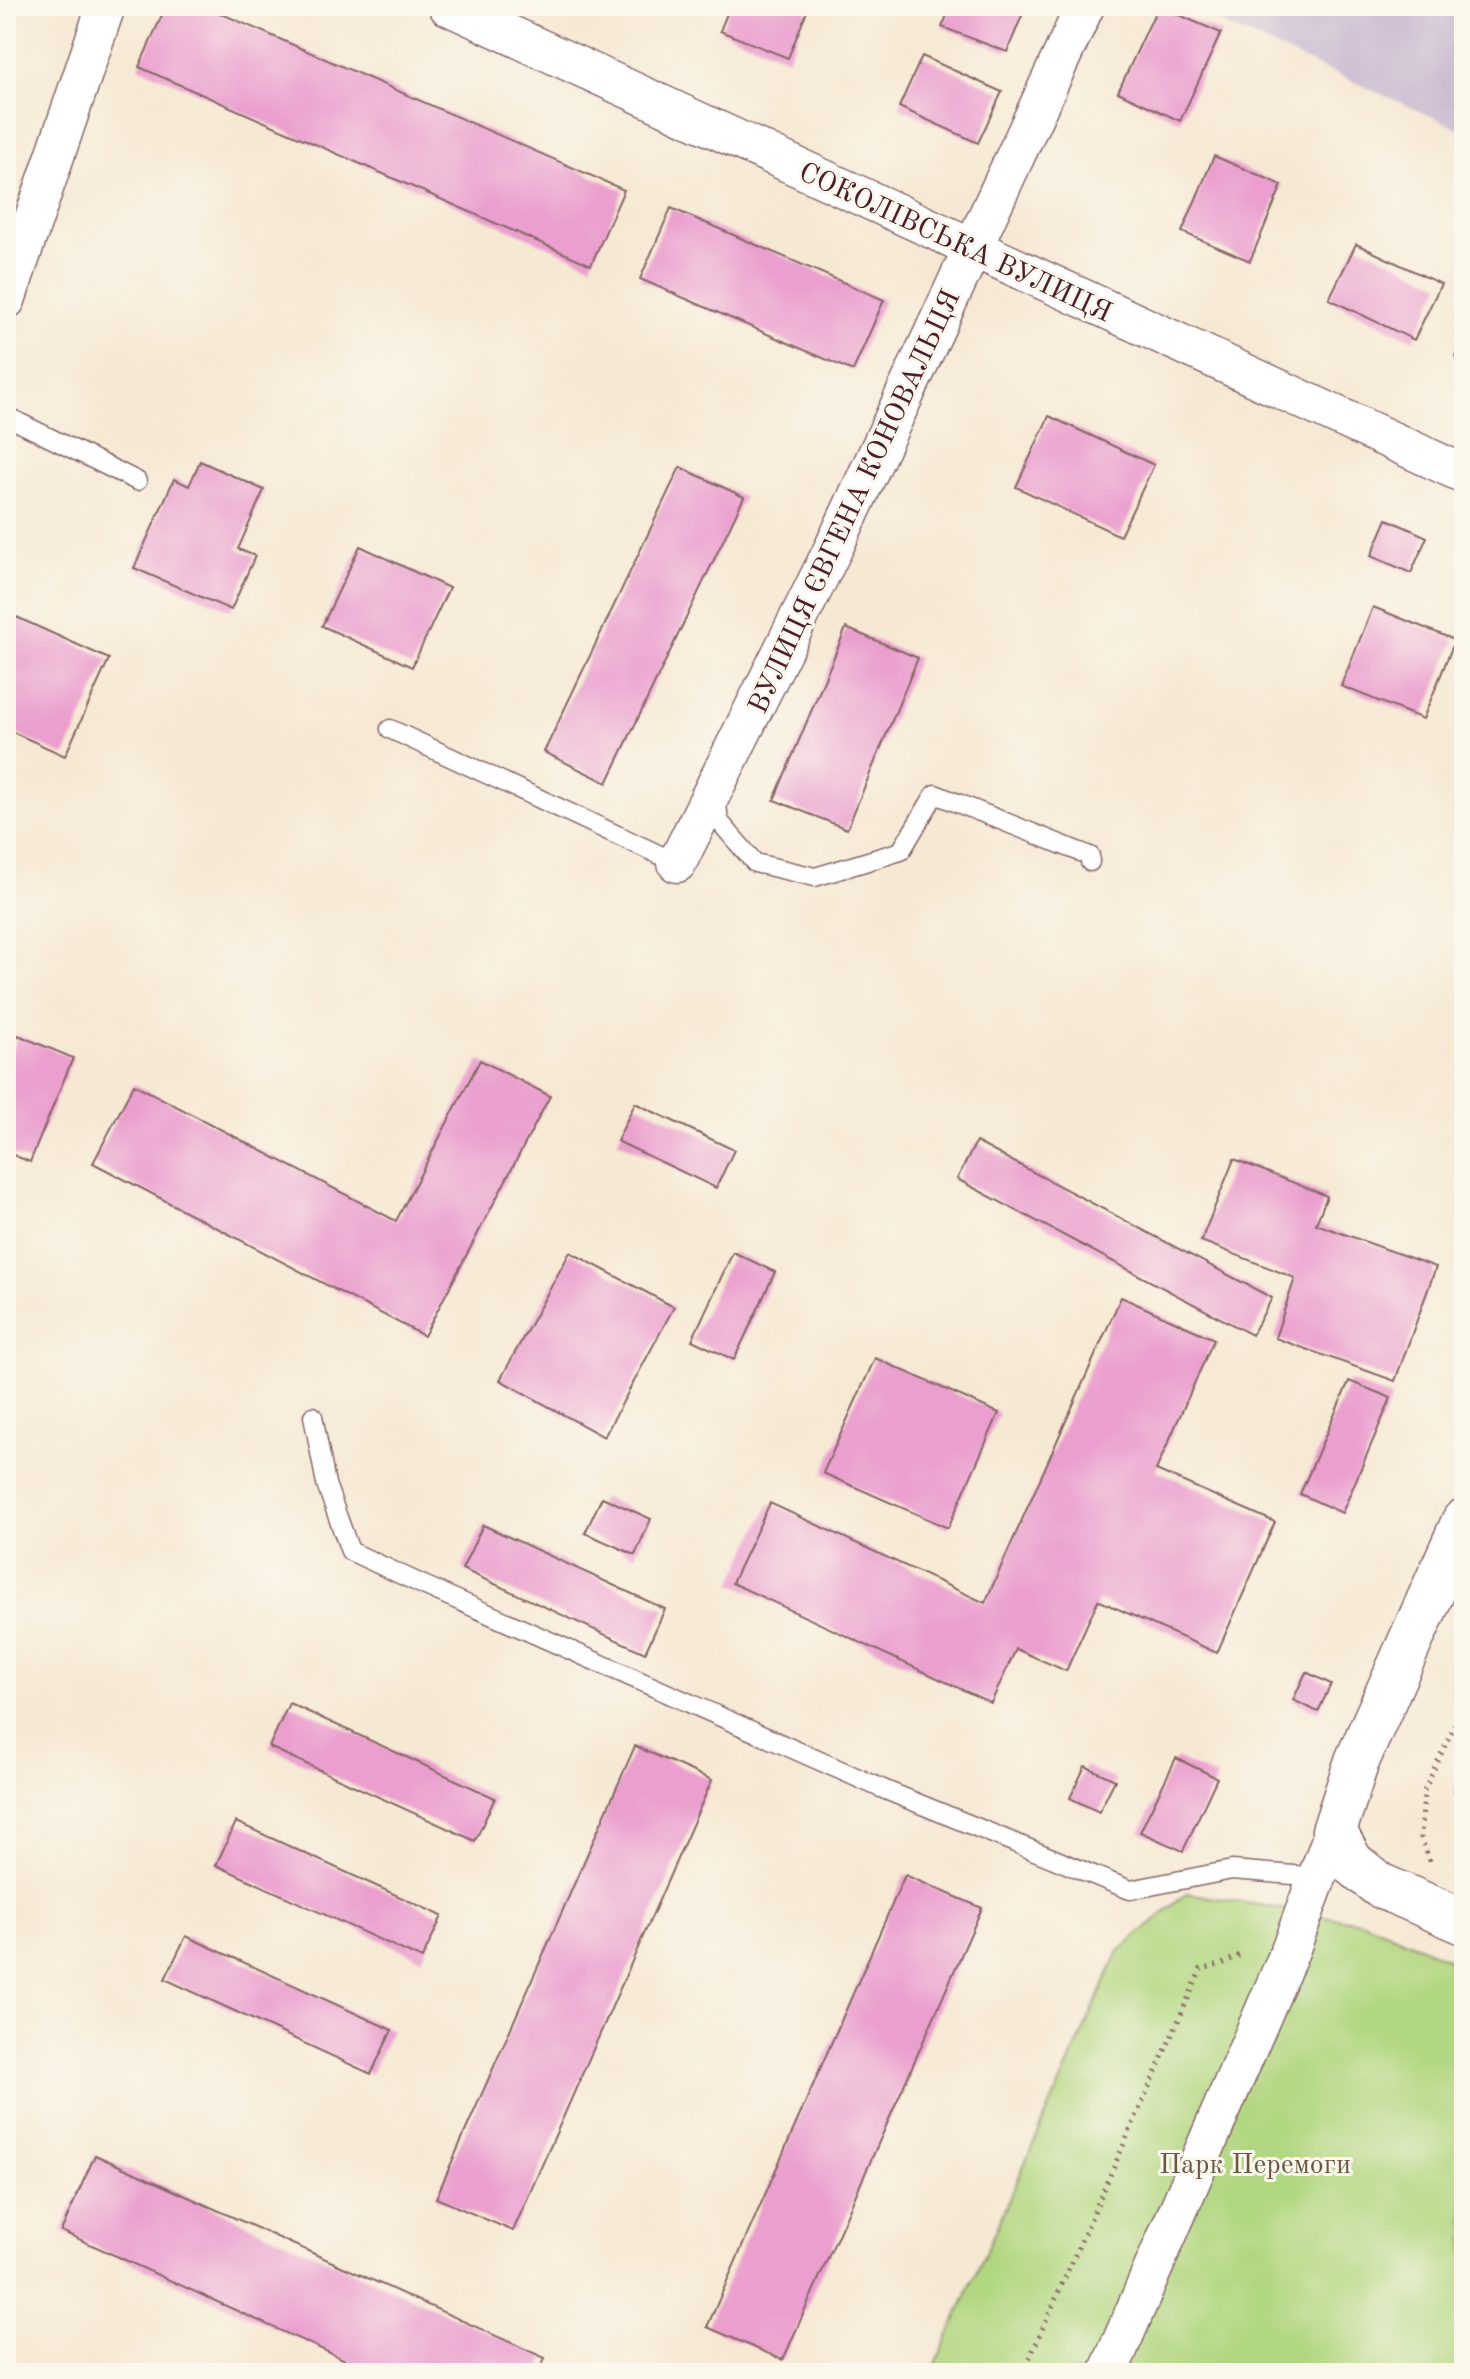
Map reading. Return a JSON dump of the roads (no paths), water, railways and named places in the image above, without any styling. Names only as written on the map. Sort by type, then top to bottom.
[{"type":"street","points":[[6,300],[106,6]]},
{"type":"street","name":"СОКОЛІВСЬКА ВУЛИЦЯ","points":[[448,6],[1464,474]]},
{"type":"street","name":"ВУЛИЦЯ ЄВГЕНА КОНОВАЛЬЦЯ","points":[[677,863],[834,547],[1085,6]]},
{"type":"street","points":[[1108,2373],[1290,1951],[1357,1761],[1464,1521]]},
{"type":"street","points":[[1334,1831],[1351,1862],[1379,1885],[1464,1922]]},
{"type":"lane","points":[[6,416],[137,481]]},
{"type":"lane","points":[[390,729],[677,863]]},
{"type":"lane","points":[[715,790],[719,821],[755,863],[815,877],[901,851],[935,794],[1090,856],[1090,862]]},
{"type":"lane","points":[[313,1416],[326,1484],[350,1551],[419,1583],[883,1789],[1130,1890],[1232,1870],[1318,1877]]},
{"type":"park label","name":"Парк Перемоги","points":[[1255,2163]]}]
